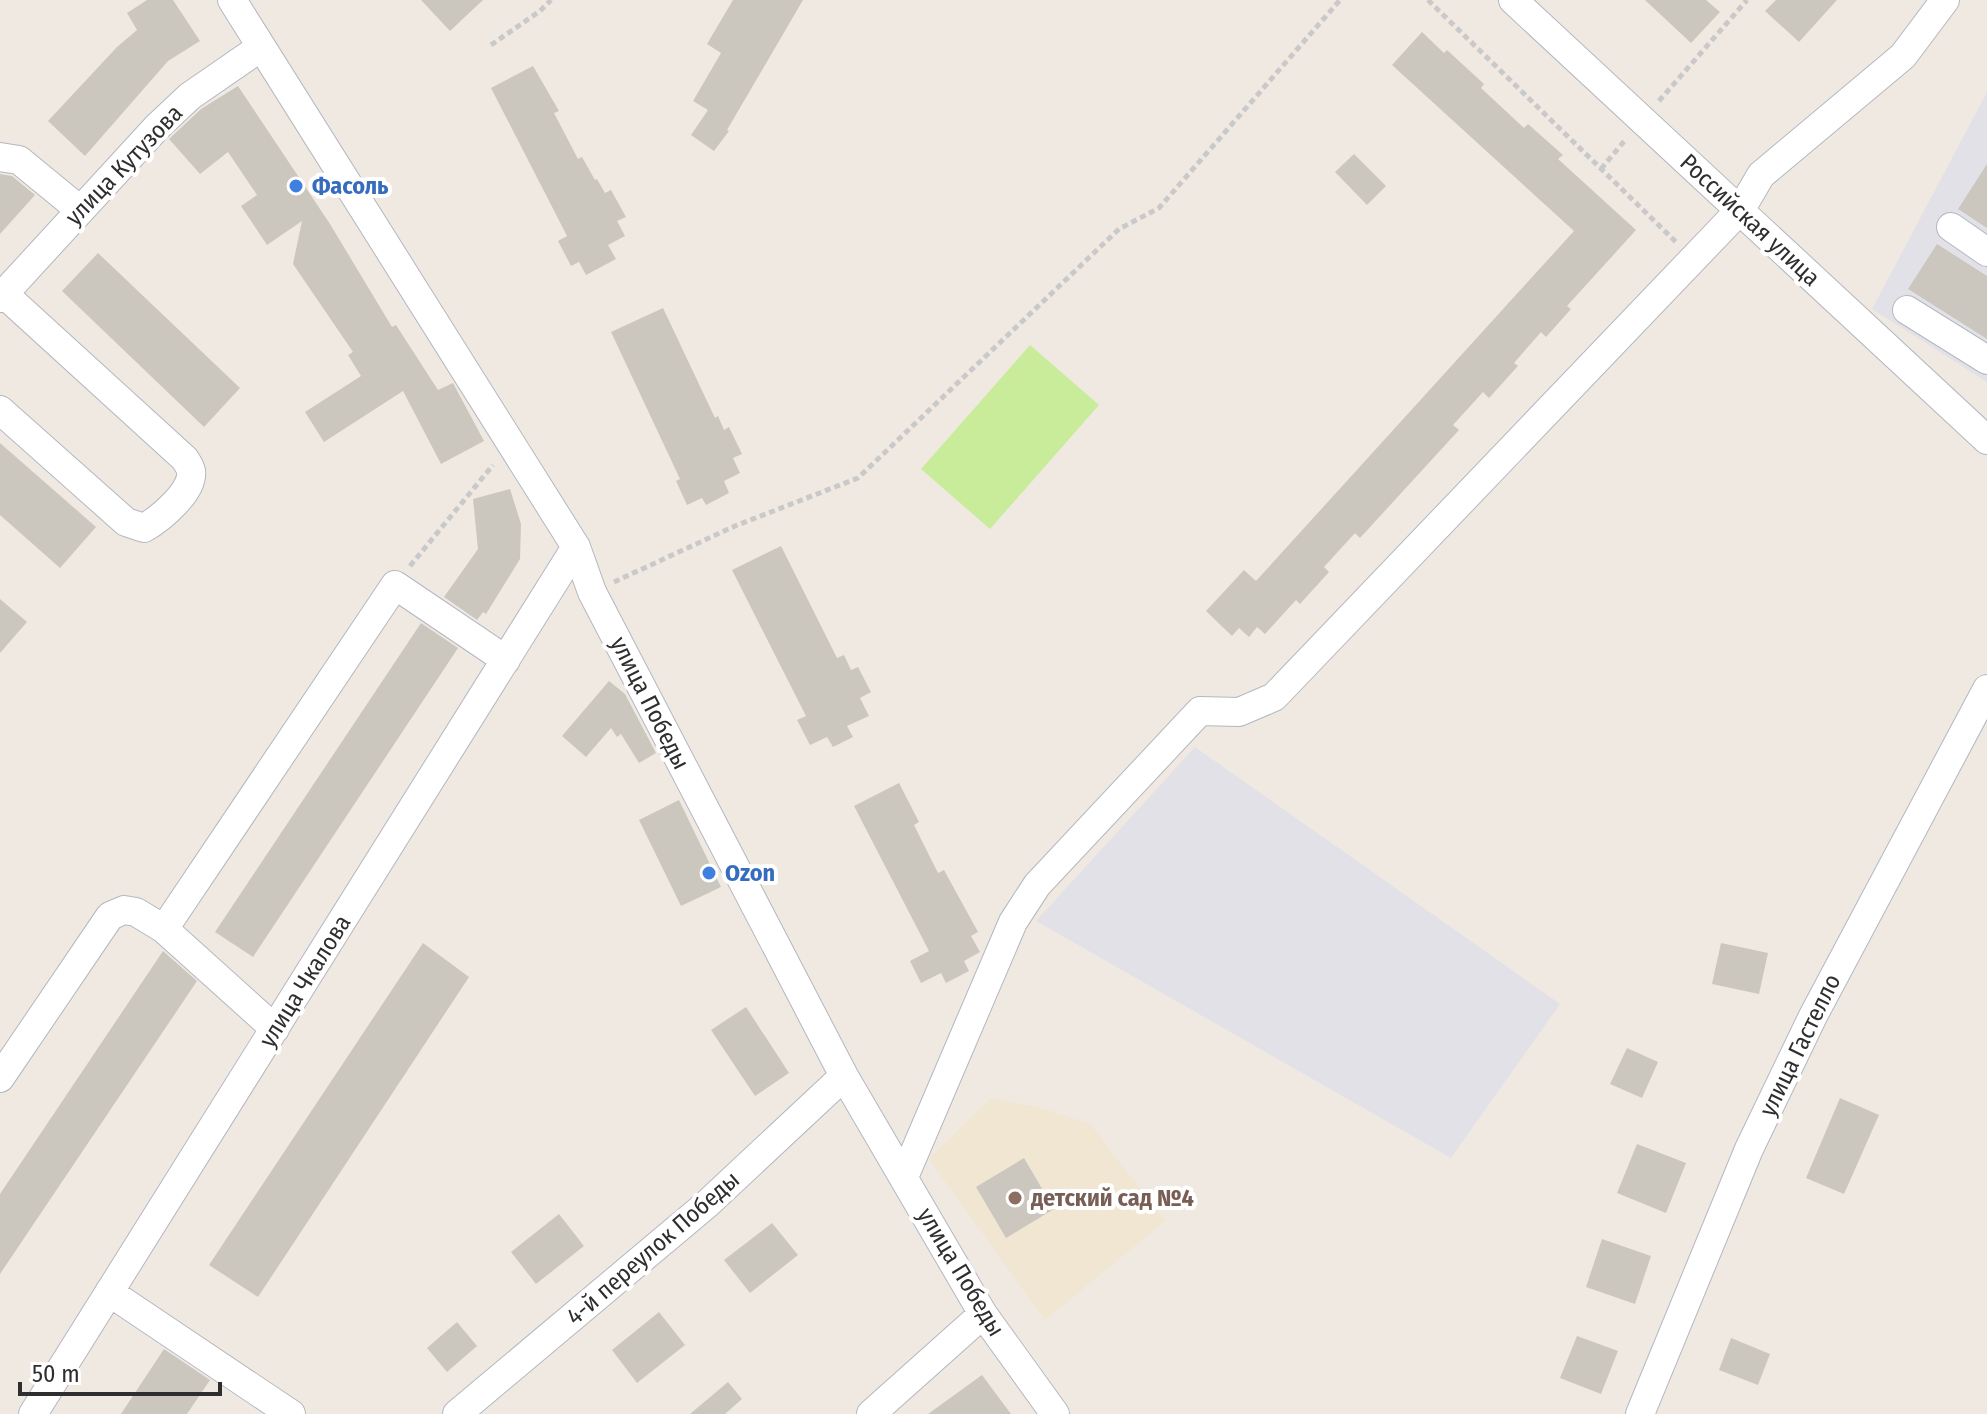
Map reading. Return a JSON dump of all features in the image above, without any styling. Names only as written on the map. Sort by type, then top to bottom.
[{"type":"street","name":"улица Победы","points":[[232,0],[576,547],[592,592],[844,1076],[983,1314],[1055,1414]]},
{"type":"street","name":"Российская улица","points":[[1513,0],[1987,440]]},
{"type":"street","points":[[904,1177],[1013,922],[1037,885],[1200,711],[1239,712],[1274,697],[1741,209],[1761,175],[1903,56],[1945,0]]},
{"type":"street","name":"улица Кутузова","points":[[2,296],[157,127],[190,96],[261,47]]},
{"type":"street","points":[[0,157],[19,160],[80,210]]},
{"type":"street","points":[[1951,227],[1987,252]]},
{"type":"street","points":[[0,410],[126,522],[144,528],[161,519],[188,487],[191,472],[185,459],[2,296]]},
{"type":"street","points":[[1907,310],[1987,360]]},
{"type":"street","name":"улица Чкалова","points":[[33,1414],[576,547]]},
{"type":"street","points":[[164,929],[395,585],[506,660]]},
{"type":"street","name":"улица Гастелло","points":[[1640,1414],[1755,1135],[1813,1016],[1987,689]]},
{"type":"street","points":[[0,1078],[110,916],[124,910],[136,912],[164,929],[275,1029]]},
{"type":"street","name":"4-й переулок Победы","points":[[457,1414],[707,1204],[844,1076]]},
{"type":"street","points":[[109,1292],[291,1414]]},
{"type":"street","points":[[886,1409],[983,1314]]},
{"type":"path","points":[[491,45],[551,0]]},
{"type":"path","points":[[592,592],[735,526],[858,478],[1119,229],[1159,208],[1340,0]]},
{"type":"path","points":[[1428,0],[1684,250]]},
{"type":"path","points":[[1601,169],[1747,0]]},
{"type":"path","points":[[395,585],[511,443]]},
{"type":"shaded area","points":[[1987,92],[1987,382],[1872,309]]},
{"type":"shaded area","points":[[1195,747],[1560,1004],[1451,1158],[1036,921]]},
{"type":"shaded area","points":[[991,1098],[1041,1108],[1090,1124],[1165,1221],[1045,1320],[929,1159]]},
{"type":"green space","points":[[1030,345],[1099,405],[990,529],[921,469]]},
{"type":"building","points":[[147,0],[173,0],[200,41],[168,61],[85,156],[48,121],[117,47],[137,30],[127,13]]},
{"type":"building","points":[[421,0],[483,0],[450,31]]},
{"type":"building","points":[[733,0],[803,0],[729,131],[714,151],[691,135],[708,110],[693,101],[721,53],[707,44]]},
{"type":"building","points":[[1645,0],[1706,0],[1720,12],[1691,43]]},
{"type":"building","points":[[1776,0],[1837,0],[1799,42],[1765,11]]},
{"type":"building","points":[[1422,32],[1484,84],[1481,88],[1524,128],[1528,124],[1563,155],[1558,159],[1636,230],[1567,306],[1571,309],[1546,337],[1541,332],[1514,363],[1518,366],[1489,398],[1483,392],[1453,425],[1459,430],[1360,538],[1355,533],[1324,567],[1329,572],[1300,604],[1296,600],[1265,634],[1257,627],[1249,637],[1239,628],[1232,636],[1206,611],[1244,570],[1256,581],[1574,231],[1392,65]]},
{"type":"building","points":[[533,66],[559,111],[554,113],[578,159],[582,157],[605,193],[611,190],[626,217],[617,221],[625,236],[608,245],[616,259],[586,275],[579,262],[571,266],[558,241],[567,236],[491,88]]},
{"type":"building","points":[[238,86],[330,224],[392,327],[396,325],[438,390],[453,383],[484,441],[441,464],[403,391],[324,442],[305,412],[361,376],[348,355],[353,352],[293,264],[302,221],[267,245],[241,206],[257,195],[228,152],[200,174],[169,139],[201,109]]},
{"type":"building","points":[[1354,154],[1386,186],[1367,205],[1335,172]]},
{"type":"building","points":[[1987,164],[1987,228],[1958,209]]},
{"type":"building","points":[[0,174],[12,176],[35,195],[0,234]]},
{"type":"building","points":[[1937,244],[1987,276],[1987,339],[1908,289]]},
{"type":"building","points":[[98,253],[240,388],[204,427],[62,291]]},
{"type":"building","points":[[663,308],[715,418],[718,416],[724,430],[729,427],[742,454],[733,458],[740,473],[724,481],[729,493],[706,505],[702,498],[687,505],[676,481],[680,479],[611,332]]},
{"type":"building","points":[[0,443],[96,527],[60,568],[0,515]]},
{"type":"building","points":[[510,489],[521,524],[520,559],[486,614],[483,612],[477,620],[444,597],[478,549],[473,499]]},
{"type":"building","points":[[781,546],[837,658],[844,655],[851,670],[858,667],[871,692],[860,698],[869,716],[847,726],[853,737],[833,747],[827,737],[810,745],[797,720],[806,716],[732,570]]},
{"type":"building","points":[[0,599],[27,622],[0,653]]},
{"type":"building","points":[[421,623],[458,648],[253,957],[215,932]]},
{"type":"building","points":[[609,681],[625,694],[656,753],[639,763],[621,734],[617,737],[611,728],[586,757],[562,736]]},
{"type":"building","points":[[899,783],[919,822],[914,825],[938,873],[944,870],[978,932],[971,936],[980,952],[964,961],[969,971],[946,983],[941,973],[921,983],[910,961],[929,951],[854,806]]},
{"type":"building","points":[[679,800],[721,887],[681,906],[639,820]]},
{"type":"building","points":[[423,943],[469,977],[258,1297],[209,1265]]},
{"type":"building","points":[[1721,943],[1768,953],[1759,994],[1712,984]]},
{"type":"building","points":[[163,951],[197,981],[0,1274],[0,1194]]},
{"type":"building","points":[[746,1007],[789,1073],[755,1096],[711,1030]]},
{"type":"building","points":[[1627,1048],[1658,1062],[1642,1098],[1610,1084]]},
{"type":"building","points":[[1840,1098],[1879,1115],[1844,1194],[1806,1178]]},
{"type":"building","points":[[1637,1144],[1686,1163],[1666,1213],[1617,1193]]},
{"type":"building","name":"детский сад №4","points":[[1024,1158],[1054,1209],[1006,1238],[976,1187]]},
{"type":"building","points":[[559,1214],[584,1246],[536,1284],[511,1252]]},
{"type":"building","points":[[772,1223],[798,1255],[750,1293],[724,1260]]},
{"type":"building","points":[[1602,1239],[1651,1256],[1635,1304],[1586,1287]]},
{"type":"building","points":[[659,1312],[685,1345],[637,1383],[612,1350]]},
{"type":"building","points":[[457,1322],[477,1346],[447,1372],[427,1348]]},
{"type":"building","points":[[1577,1336],[1618,1351],[1601,1394],[1560,1378]]},
{"type":"building","points":[[1731,1338],[1770,1354],[1758,1385],[1719,1370]]},
{"type":"building","points":[[164,1349],[210,1380],[187,1414],[121,1414]]},
{"type":"building","points":[[982,1375],[1011,1414],[928,1414]]},
{"type":"building","points":[[728,1382],[742,1399],[725,1414],[690,1414]]},
{"type":"place","name":"Фасоль","points":[[296,186]]},
{"type":"place","name":"Ozon","points":[[709,873]]},
{"type":"place","name":"детский сад №4","points":[[1015,1198]]}]
